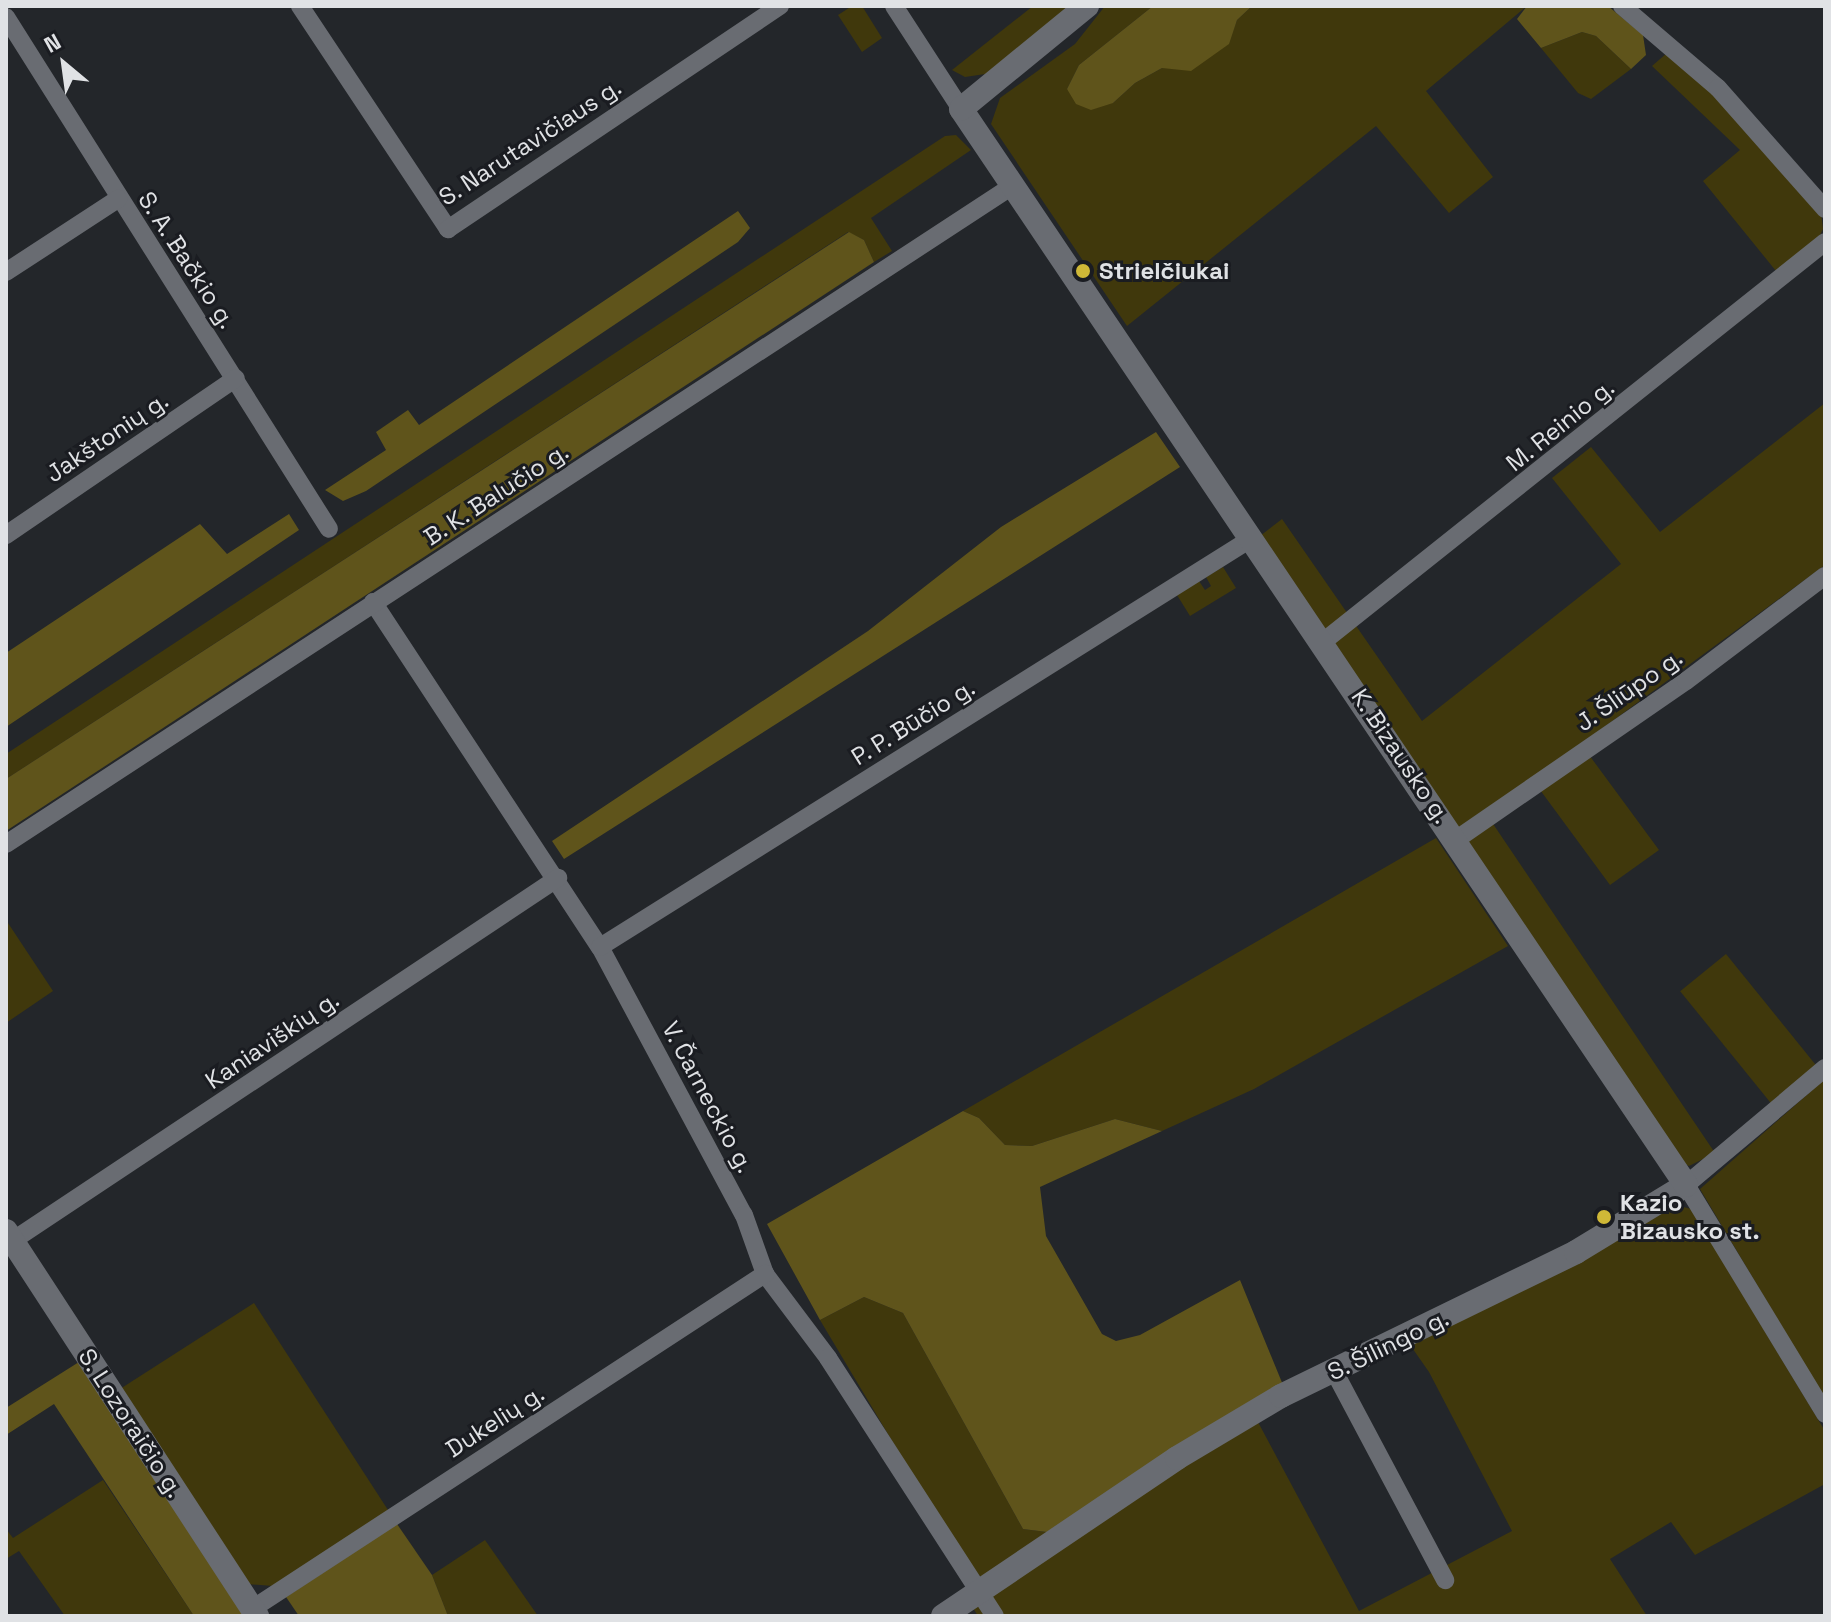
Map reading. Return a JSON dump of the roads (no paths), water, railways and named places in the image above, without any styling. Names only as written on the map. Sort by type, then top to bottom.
[{"type":"street","points":[[6,16],[19,6]]},
{"type":"street","name":"S. Narutavičiaus g.","points":[[300,6],[448,229],[780,6]]},
{"type":"street","points":[[894,6],[961,109],[1087,6]]},
{"type":"street","points":[[1622,6],[1718,88],[1825,209]]},
{"type":"street","name":"S. A. Bačkio g.","points":[[6,16],[118,199],[236,378],[329,529]]},
{"type":"street","name":"K. Bizausko g.","points":[[961,109],[1457,839],[1686,1185],[1825,1414]]},
{"type":"street","name":"B. K. Balučio g.","points":[[6,844],[1014,185]]},
{"type":"street","points":[[6,272],[118,199]]},
{"type":"street","name":"M. Reinio g.","points":[[1324,641],[1825,242]]},
{"type":"street","name":"Jakštonių g.","points":[[6,535],[236,378]]},
{"type":"street","name":"P. P. Būčio g.","points":[[600,947],[1252,538]]},
{"type":"street","name":"J. Šliūpo g.","points":[[1457,839],[1686,681],[1825,576]]},
{"type":"street","name":"V. Čarneckio g.","points":[[373,602],[558,878],[600,947],[744,1215],[765,1274],[828,1358],[976,1593],[995,1616]]},
{"type":"street","name":"Kaniaviškių g.","points":[[9,1236],[558,878]]},
{"type":"street","name":"S. Šilingo g.","points":[[943,1616],[1177,1458],[1334,1371],[1576,1252],[1686,1185],[1825,1068]]},
{"type":"street","name":"S. Lozoraičio g.","points":[[9,1236],[254,1612]]},
{"type":"street","name":"Dukelių g.","points":[[254,1612],[765,1274]]},
{"type":"street","points":[[1334,1371],[1445,1580]]},
{"type":"place","name":"Strielčiukai","points":[[1083,271]]},
{"type":"place","name":"Kazio Bizausko st.","points":[[1604,1217]]}]
